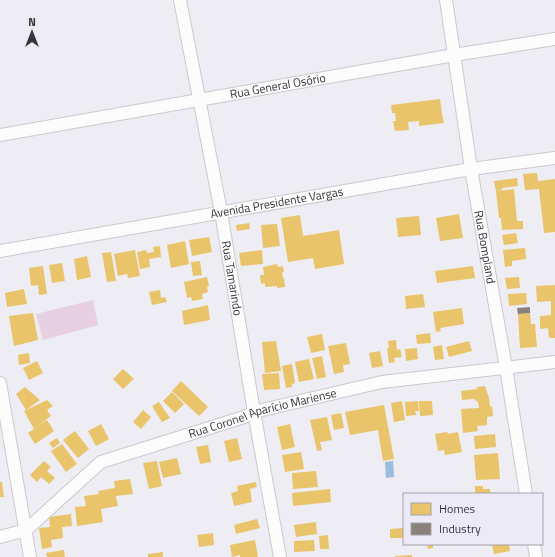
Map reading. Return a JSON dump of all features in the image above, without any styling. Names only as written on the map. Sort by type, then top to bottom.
[{"type":"street","name":"Rua Tamarindo","points":[[180,0],[221,212],[280,557]]},
{"type":"street","name":"Rua Bompland","points":[[446,0],[471,169],[506,368],[526,493]]},
{"type":"street","name":"Rua General Osório","points":[[0,135],[454,55],[555,40]]},
{"type":"street","name":"Avenida Presidente Vargas","points":[[0,251],[471,169],[555,158]]},
{"type":"street","name":"Rua Coronel Aparício Mariense","points":[[0,537],[26,530],[102,462],[244,417],[254,412],[382,382],[555,362]]},
{"type":"street","points":[[0,383],[30,557]]},
{"type":"street","points":[[534,545],[536,557]]},
{"type":"shaded area","points":[[93,300],[98,325],[43,340],[36,314]]},
{"type":"water","points":[[393,461],[394,477],[386,478],[385,462]]},
{"type":"building: Homes","points":[[440,99],[444,123],[419,126],[419,121],[408,122],[409,130],[395,131],[393,121],[396,121],[395,113],[392,113],[391,105]]},
{"type":"building: Homes","points":[[537,173],[539,189],[525,190],[523,174]]},
{"type":"building: Homes","points":[[517,178],[518,186],[502,188],[502,190],[496,191],[494,181]]},
{"type":"building: Homes","points":[[555,179],[555,232],[544,233],[538,181]]},
{"type":"building: Homes","points":[[514,189],[517,221],[523,221],[523,229],[502,230],[496,191]]},
{"type":"building: Homes","points":[[459,214],[463,238],[440,241],[436,218]]},
{"type":"building: Homes","points":[[300,215],[303,236],[339,230],[344,264],[315,269],[313,258],[288,262],[281,218]]},
{"type":"building: Homes","points":[[419,216],[421,235],[398,237],[396,218]]},
{"type":"building: Homes","points":[[249,223],[250,229],[237,231],[236,225]]},
{"type":"building: Homes","points":[[277,224],[280,246],[263,248],[261,225]]},
{"type":"building: Homes","points":[[516,233],[518,243],[504,245],[502,235]]},
{"type":"building: Homes","points":[[209,237],[212,252],[192,256],[189,240]]},
{"type":"building: Homes","points":[[185,241],[189,264],[171,268],[167,245]]},
{"type":"building: Homes","points":[[160,246],[161,257],[149,259],[150,267],[140,269],[137,252],[146,250],[147,253],[154,252],[153,247]]},
{"type":"building: Homes","points":[[525,248],[526,259],[512,261],[512,266],[505,267],[503,250]]},
{"type":"building: Homes","points":[[135,250],[140,276],[128,278],[127,274],[118,276],[114,254]]},
{"type":"building: Homes","points":[[262,250],[263,264],[241,266],[239,253]]},
{"type":"building: Homes","points":[[111,252],[116,281],[107,282],[102,253]]},
{"type":"building: Homes","points":[[87,256],[91,277],[77,280],[74,259]]},
{"type":"building: Homes","points":[[200,261],[202,275],[193,276],[191,262]]},
{"type":"building: Homes","points":[[62,263],[65,281],[52,283],[49,265]]},
{"type":"building: Homes","points":[[277,264],[278,267],[283,266],[284,271],[282,273],[285,287],[265,287],[265,283],[261,284],[260,275],[264,275],[263,267]]},
{"type":"building: Homes","points":[[43,266],[47,294],[39,295],[38,285],[31,286],[29,268]]},
{"type":"building: Homes","points":[[473,266],[475,278],[437,283],[435,271]]},
{"type":"building: Homes","points":[[207,277],[209,286],[207,287],[208,292],[202,294],[203,299],[192,301],[191,297],[187,298],[184,282]]},
{"type":"building: Homes","points":[[519,277],[520,288],[507,289],[505,278]]},
{"type":"building: Homes","points":[[555,285],[555,338],[549,338],[548,328],[540,329],[540,316],[551,315],[551,301],[537,302],[536,286]]},
{"type":"building: Homes","points":[[24,289],[27,304],[7,307],[5,293]]},
{"type":"building: Homes","points":[[160,290],[161,298],[165,297],[167,302],[152,305],[149,292]]},
{"type":"building: Homes","points":[[526,293],[527,304],[509,306],[508,294]]},
{"type":"building: Homes","points":[[423,294],[425,307],[406,309],[405,296]]},
{"type":"building: Homes","points":[[208,305],[210,320],[184,325],[182,311]]},
{"type":"building: Homes","points":[[462,308],[464,324],[440,328],[441,331],[436,332],[433,312]]},
{"type":"building: Homes","points":[[33,313],[38,340],[14,346],[9,316]]},
{"type":"building: Homes","points":[[530,313],[531,324],[535,324],[537,347],[520,348],[518,314]]},
{"type":"building: Homes","points":[[430,333],[431,343],[417,344],[416,335]]},
{"type":"building: Homes","points":[[322,334],[325,350],[311,353],[307,337]]},
{"type":"building: Homes","points":[[396,340],[397,350],[400,349],[402,357],[394,358],[395,362],[389,363],[387,348],[389,348],[388,341]]},
{"type":"building: Homes","points":[[276,341],[281,371],[265,373],[262,342]]},
{"type":"building: Homes","points":[[469,341],[472,351],[449,357],[446,347]]},
{"type":"building: Homes","points":[[346,343],[350,364],[343,365],[344,372],[334,374],[328,346]]},
{"type":"building: Homes","points":[[442,345],[444,359],[435,360],[433,347]]},
{"type":"building: Homes","points":[[417,348],[418,359],[406,361],[405,349]]},
{"type":"building: Homes","points":[[380,351],[383,366],[372,368],[369,353]]},
{"type":"building: Homes","points":[[29,353],[30,363],[19,365],[18,355]]},
{"type":"building: Homes","points":[[322,356],[326,377],[317,379],[312,358]]},
{"type":"building: Homes","points":[[309,359],[314,379],[299,382],[295,362]]},
{"type":"building: Homes","points":[[37,361],[43,373],[29,380],[23,368]]},
{"type":"building: Homes","points":[[292,364],[295,383],[292,384],[292,387],[286,388],[282,366]]},
{"type":"building: Homes","points":[[123,369],[134,379],[123,389],[113,379]]},
{"type":"building: Homes","points":[[279,373],[280,389],[264,390],[262,374]]},
{"type":"building: Homes","points":[[181,381],[208,407],[199,416],[172,391]]},
{"type":"building: Homes","points":[[485,386],[490,407],[492,406],[493,416],[487,417],[487,425],[477,426],[478,431],[463,433],[461,409],[479,408],[478,402],[474,399],[462,400],[461,391],[477,389],[477,387]]},
{"type":"building: Homes","points":[[25,387],[40,400],[26,410],[16,394]]},
{"type":"building: Homes","points":[[172,392],[184,404],[175,413],[163,401]]},
{"type":"building: Homes","points":[[47,400],[53,406],[47,410],[51,416],[35,428],[47,420],[54,431],[35,444],[28,433],[34,429],[24,411]]},
{"type":"building: Homes","points":[[402,401],[405,420],[394,422],[391,403]]},
{"type":"building: Homes","points":[[418,401],[419,411],[415,411],[416,415],[406,416],[405,402]]},
{"type":"building: Homes","points":[[419,401],[432,401],[433,415],[420,416]]},
{"type":"building: Homes","points":[[159,402],[170,418],[162,422],[152,406]]},
{"type":"building: Homes","points":[[384,405],[394,459],[383,461],[378,430],[350,435],[345,412]]},
{"type":"building: Homes","points":[[143,410],[151,417],[141,429],[133,422]]},
{"type":"building: Homes","points":[[341,413],[344,428],[334,430],[331,415]]},
{"type":"building: Homes","points":[[327,417],[332,440],[320,442],[322,450],[317,451],[310,420]]},
{"type":"building: Homes","points":[[101,424],[109,439],[96,446],[88,431]]},
{"type":"building: Homes","points":[[290,424],[295,447],[282,450],[277,427]]},
{"type":"building: Homes","points":[[75,431],[89,449],[78,458],[63,440]]},
{"type":"building: Homes","points":[[447,432],[448,434],[458,432],[462,452],[445,455],[444,450],[438,451],[435,434]]},
{"type":"building: Homes","points":[[495,434],[496,447],[475,449],[474,436]]},
{"type":"building: Homes","points":[[57,438],[60,443],[53,448],[49,443]]},
{"type":"building: Homes","points":[[237,438],[242,459],[229,462],[224,441]]},
{"type":"building: Homes","points":[[62,444],[77,464],[66,472],[51,451]]},
{"type":"building: Homes","points":[[208,445],[211,462],[200,464],[196,447]]},
{"type":"building: Homes","points":[[301,452],[304,469],[285,472],[282,455]]},
{"type":"building: Homes","points":[[498,453],[500,479],[476,480],[474,455]]},
{"type":"building: Homes","points":[[177,458],[181,474],[163,478],[159,462]]},
{"type":"building: Homes","points":[[44,461],[51,467],[47,471],[55,478],[49,484],[41,477],[37,482],[30,475]]},
{"type":"building: Homes","points":[[157,461],[162,486],[149,489],[143,463]]},
{"type":"building: Homes","points":[[316,471],[318,487],[293,489],[292,473]]},
{"type":"building: Homes","points":[[130,479],[133,494],[116,496],[118,506],[101,509],[103,522],[77,526],[75,507],[86,506],[84,496],[99,494],[98,491],[115,488],[114,481]]},
{"type":"building: Homes","points":[[0,482],[2,482],[4,497],[0,497]]},
{"type":"building: Homes","points":[[256,482],[257,487],[250,489],[252,502],[234,506],[231,493],[238,491],[237,486]]},
{"type":"building: Homes","points":[[475,486],[483,486],[483,489],[490,489],[490,493],[475,493]]},
{"type":"building: Homes","points":[[330,489],[331,502],[293,506],[292,493]]},
{"type":"building: Homes","points":[[71,514],[72,526],[62,527],[63,538],[51,540],[52,547],[42,549],[39,528],[50,527],[49,517]]},
{"type":"building: Homes","points":[[257,519],[260,528],[236,534],[234,525]]},
{"type":"building: Homes","points":[[316,522],[317,534],[296,537],[294,525]]},
{"type":"building: Homes","points":[[403,528],[403,538],[390,538],[390,529]]},
{"type":"building: Homes","points":[[213,533],[214,545],[199,547],[197,535]]},
{"type":"building: Homes","points":[[328,535],[329,549],[320,549],[319,536]]},
{"type":"building: Homes","points":[[255,540],[258,557],[240,557],[240,555],[232,557],[230,545]]},
{"type":"building: Homes","points":[[314,540],[315,551],[294,552],[294,541]]},
{"type":"building: Homes","points":[[427,545],[433,545],[433,548],[428,549]]},
{"type":"building: Homes","points":[[492,545],[509,545],[510,551],[494,554]]},
{"type":"building: Homes","points":[[64,550],[65,557],[47,557],[46,553]]},
{"type":"building: Homes","points":[[163,552],[163,557],[148,557],[148,554]]},
{"type":"building: Homes","points":[[412,555],[412,557],[395,557],[395,556]]},
{"type":"building: Industry","points":[[530,307],[530,313],[518,314],[517,308]]}]
